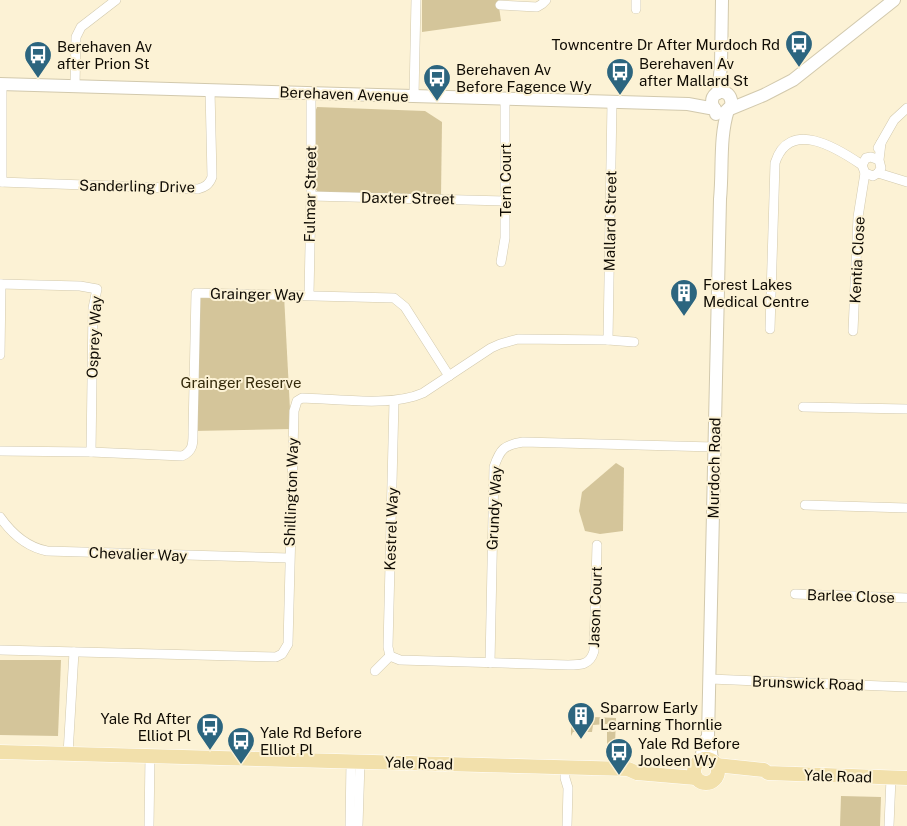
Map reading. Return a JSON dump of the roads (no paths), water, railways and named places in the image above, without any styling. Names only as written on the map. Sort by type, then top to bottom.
[{"type":"main road","name":"Yale Road","points":[[0,752],[628,769],[637,772],[706,767],[764,770],[768,773],[907,778]]},
{"type":"street","points":[[76,86],[76,37],[78,31],[103,4],[116,0]]},
{"type":"street","points":[[414,96],[416,0]]},
{"type":"street","points":[[500,5],[537,7],[546,0]]},
{"type":"street","name":"Murdoch Road","points":[[706,767],[704,742],[708,737],[710,679],[720,199],[716,152],[722,102],[722,0]]},
{"type":"street","name":"Berehaven Avenue","points":[[1,84],[688,104],[722,102],[755,98],[775,90],[799,76],[894,0]]},
{"type":"street","points":[[1,84],[1,182]]},
{"type":"street","name":"Sanderling Drive","points":[[1,182],[198,189],[204,187],[212,178],[210,90]]},
{"type":"street","name":"Fulmar Street","points":[[309,295],[311,93]]},
{"type":"street","name":"Tern Court","points":[[501,262],[505,238],[505,99]]},
{"type":"street","name":"Mallard Street","points":[[608,340],[612,102]]},
{"type":"street","name":"Kentia Close","points":[[853,331],[858,217],[862,190],[894,120],[907,108]]},
{"type":"street","points":[[770,329],[775,163],[782,148],[793,141],[804,139],[818,142],[907,182]]},
{"type":"street","name":"Daxter Street","points":[[311,196],[505,201]]},
{"type":"street","points":[[0,355],[1,284]]},
{"type":"street","name":"Osprey Way","points":[[1,284],[80,286],[97,289],[93,308],[91,452]]},
{"type":"street","name":"Grainger Way","points":[[0,451],[182,456],[190,452],[193,430],[196,294],[394,298],[404,307],[448,376]]},
{"type":"street","name":"Shillington Way","points":[[0,650],[276,657],[282,654],[288,644],[289,558],[295,405],[302,398],[394,401],[413,398],[490,348],[518,339],[634,342]]},
{"type":"street","name":"Kestrel Way","points":[[390,656],[388,647],[394,401]]},
{"type":"street","points":[[803,407],[907,409]]},
{"type":"street","name":"Grundy Way","points":[[490,663],[494,467],[499,453],[509,444],[523,442],[714,447]]},
{"type":"street","points":[[805,505],[907,508]]},
{"type":"street","name":"Chevalier Way","points":[[0,517],[8,528],[26,544],[36,549],[47,551],[289,558]]},
{"type":"street","name":"Jason Court","points":[[490,663],[582,665],[590,660],[594,651],[597,544]]},
{"type":"street","name":"Barlee Close","points":[[795,594],[907,598]]},
{"type":"street","points":[[68,754],[74,652]]},
{"type":"street","points":[[376,671],[390,656],[400,660],[490,663]]},
{"type":"street","name":"Brunswick Road","points":[[710,679],[907,686]]},
{"type":"street","points":[[149,826],[150,756]]},
{"type":"street","points":[[350,826],[356,762]]},
{"type":"street","points":[[356,762],[358,826]]},
{"type":"street","points":[[567,826],[568,788],[572,778],[569,768]]},
{"type":"street","points":[[890,826],[891,778]]},
{"type":"place","name":"Towncentre Dr After Murdoch Rd","points":[[799,68]]},
{"type":"place","name":"Berehaven Av after Prion St","points":[[38,79]]},
{"type":"place","name":"Berehaven Av after Mallard St","points":[[620,96]]},
{"type":"place","name":"Berehaven Av Before Fagence Wy","points":[[437,102]]},
{"type":"place","name":"Forest Lakes Medical Centre","points":[[684,317]]},
{"type":"place","name":"Sparrow Early Learning Thornlie","points":[[581,740]]},
{"type":"place","name":"Yale Rd After Elliot Pl","points":[[210,751]]},
{"type":"place","name":"Yale Rd Before Elliot Pl","points":[[241,765]]},
{"type":"place","name":"Yale Rd Before Jooleen Wy","points":[[619,776]]},
{"type":"park label","name":"Grainger Reserve","points":[[241,382]]}]
